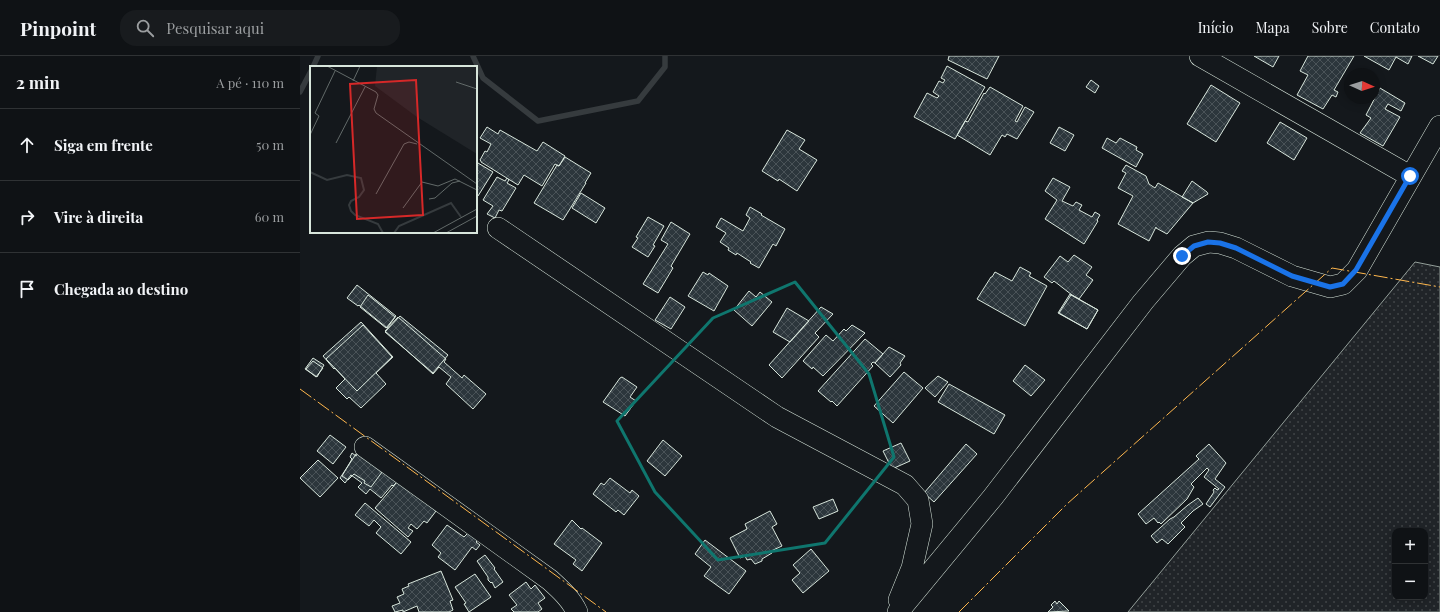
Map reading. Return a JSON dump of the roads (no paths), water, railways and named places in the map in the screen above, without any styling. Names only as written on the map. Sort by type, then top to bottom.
[{"type":"street","points":[[1200,56],[1410,176]]},
{"type":"street","points":[[898,612],[993,497],[1143,302],[1182,256],[1194,246],[1208,242],[1220,243],[1236,248],[1292,276],[1330,287],[1343,284],[1356,270],[1440,126]]},
{"type":"street","points":[[498,228],[777,417],[905,485],[918,500],[922,524],[912,568],[894,612]]},
{"type":"street","points":[[366,447],[550,580],[562,591],[574,606],[576,612]]},
{"type":"waterway","points":[[313,66],[318,56]]},
{"type":"waterway","points":[[473,56],[483,78],[538,121],[638,101],[665,67],[665,56]]},
{"type":"waterway","points":[[300,92],[310,73]]}]
